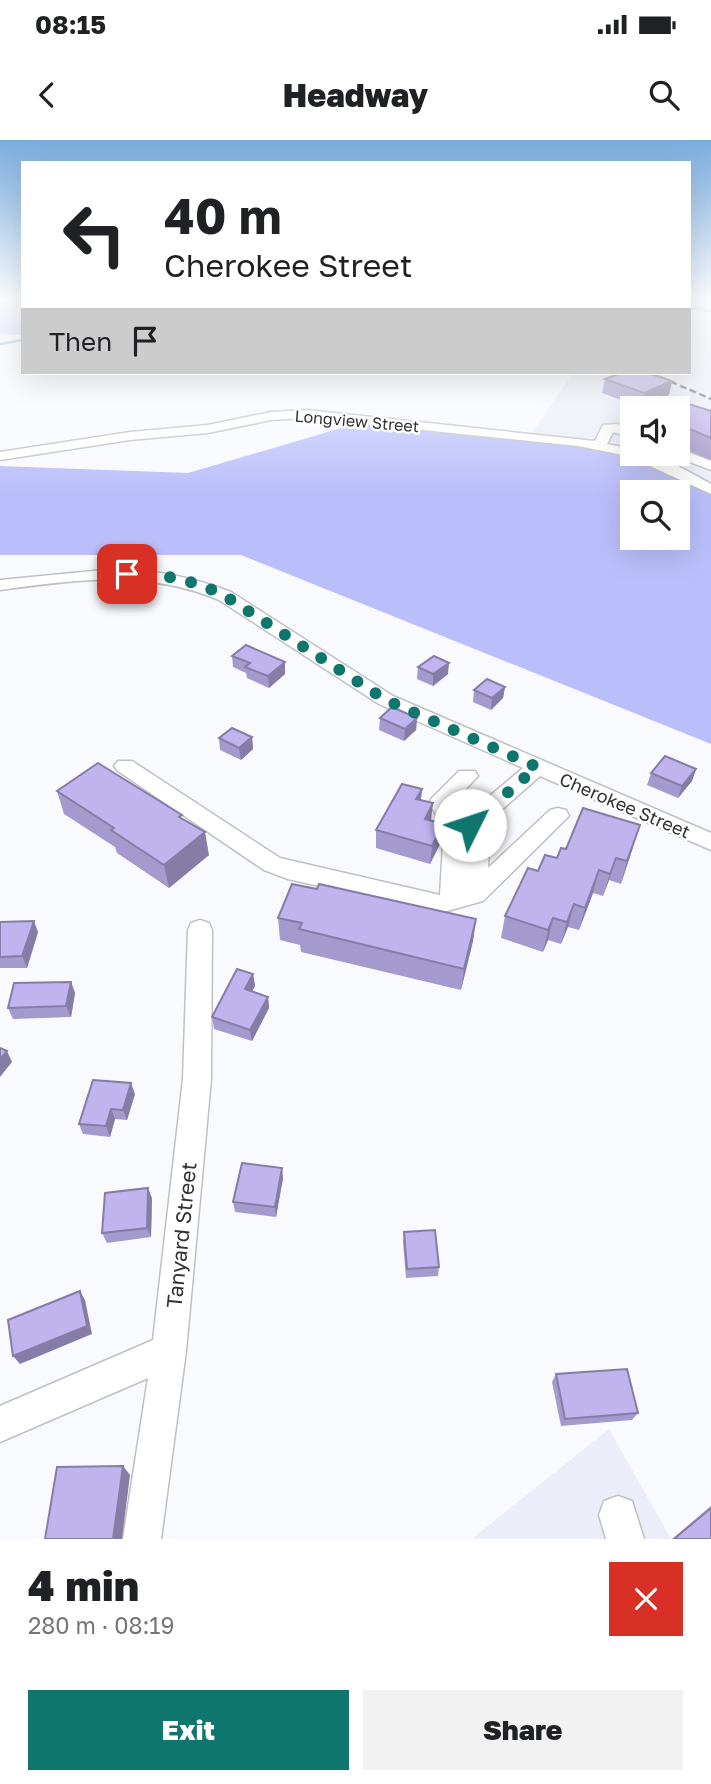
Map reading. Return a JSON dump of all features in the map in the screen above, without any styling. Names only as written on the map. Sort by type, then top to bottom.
[{"type":"street","name":"Longview Street","points":[[0,456],[110,438],[208,429],[271,416],[307,414],[600,445],[620,450]]},
{"type":"street","points":[[600,445],[608,428],[620,419]]},
{"type":"street","points":[[608,428],[620,429]]},
{"type":"street","points":[[690,457],[711,466]]},
{"type":"street","name":"Longview Street","points":[[663,466],[711,490]]},
{"type":"street","name":"Cherokee Street","points":[[0,585],[93,575],[149,574],[201,584],[225,596],[386,700],[711,842]]},
{"type":"street","points":[[125,766],[272,864],[288,870],[440,904],[463,898],[558,816]]},
{"type":"street","points":[[463,898],[454,844],[470,825],[537,767]]},
{"type":"street","points":[[467,776],[440,803],[444,814],[458,823],[470,825]]},
{"type":"street","name":"Tanyard Street","points":[[142,1539],[169,1351],[197,1079],[200,930]]},
{"type":"street","points":[[0,1424],[169,1351]]},
{"type":"shaded area","points":[[691,363],[711,363],[711,488],[670,466],[690,466],[690,396],[620,396],[620,447],[531,434],[572,375],[691,375]]},
{"type":"shaded area","points":[[372,419],[531,434],[620,451],[620,466],[670,466],[711,488],[711,744],[241,555],[0,555],[0,466],[188,473]]},
{"type":"shaded area","points":[[609,1429],[671,1539],[475,1539],[474,1537]]},
{"type":"building","points":[[616,375],[654,375],[672,381],[644,393],[605,379]]},
{"type":"building","points":[[690,404],[711,411],[711,438],[690,429]]},
{"type":"building","points":[[246,645],[285,662],[268,676],[245,667],[250,663],[232,656]]},
{"type":"building","points":[[434,656],[449,663],[433,674],[418,667]]},
{"type":"building","points":[[487,679],[505,687],[492,698],[474,690]]},
{"type":"building","points":[[392,707],[417,718],[405,729],[380,718]]},
{"type":"building","points":[[232,728],[252,737],[239,748],[219,738]]},
{"type":"building","points":[[665,756],[696,769],[682,786],[651,773]]},
{"type":"building","points":[[98,763],[205,832],[164,865],[57,791]]},
{"type":"building","points":[[402,784],[422,789],[416,799],[433,803],[425,819],[443,824],[432,846],[376,830]]},
{"type":"building","points":[[583,808],[640,825],[627,861],[616,858],[610,874],[599,870],[585,908],[574,904],[567,922],[553,918],[548,930],[505,916],[528,868],[538,871],[545,855],[557,858],[561,848],[566,849]]},
{"type":"building","points":[[292,884],[317,889],[319,884],[476,919],[464,969],[299,929],[302,923],[278,918]]},
{"type":"building","points":[[34,921],[22,956],[0,957],[0,922]]},
{"type":"building","points":[[237,969],[253,974],[245,989],[268,997],[250,1030],[212,1017]]},
{"type":"building","points":[[71,982],[66,1006],[8,1008],[14,983]]},
{"type":"building","points":[[0,1048],[7,1051],[0,1059]]},
{"type":"building","points":[[93,1080],[131,1083],[123,1110],[111,1109],[106,1126],[79,1124]]},
{"type":"building","points":[[242,1163],[282,1168],[275,1207],[233,1202]]},
{"type":"building","points":[[148,1188],[147,1228],[102,1233],[105,1193]]},
{"type":"building","points":[[435,1230],[439,1267],[407,1269],[404,1232]]},
{"type":"building","points":[[80,1291],[87,1326],[13,1356],[8,1320]]},
{"type":"building","points":[[627,1369],[638,1413],[565,1419],[556,1374]]},
{"type":"building","points":[[123,1466],[113,1539],[45,1539],[57,1467]]},
{"type":"building","points":[[711,1508],[711,1539],[674,1539]]},
{"type":"railway","points":[[656,375],[711,399]]},
{"type":"route","points":[[127,574],[149,574],[201,584],[225,596],[386,700],[537,767],[470,825]]}]
